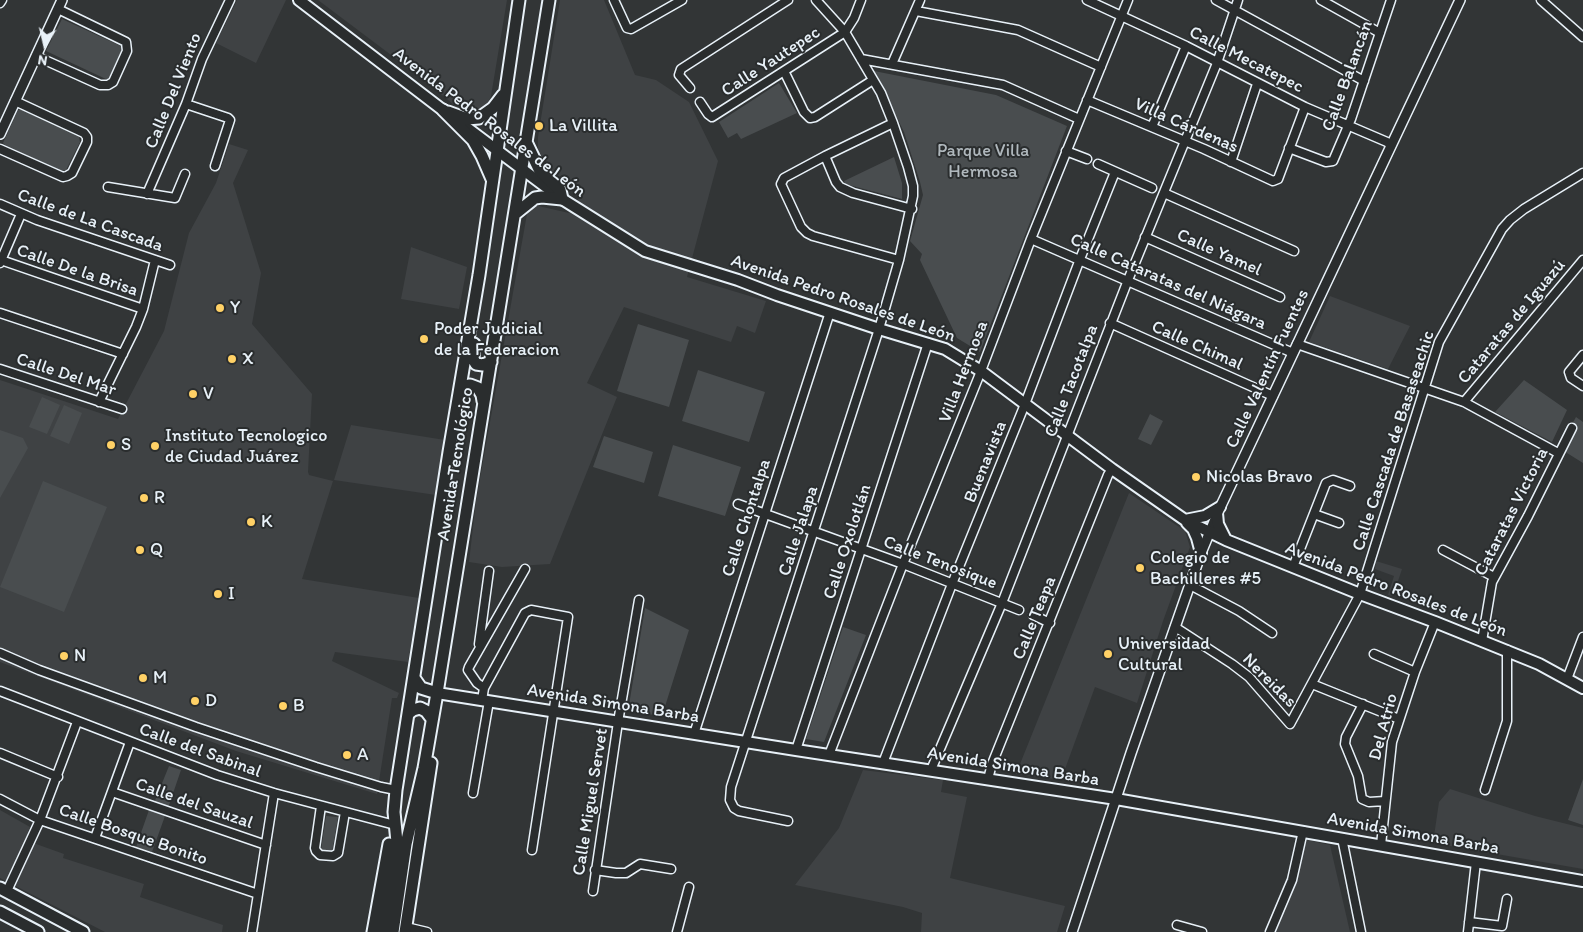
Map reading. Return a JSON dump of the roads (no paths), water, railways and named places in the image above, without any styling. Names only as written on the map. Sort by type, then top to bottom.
[{"type":"main road","name":"Avenida Pedro Rosales de León","points":[[300,0],[562,199],[645,251],[738,280],[777,295],[954,353],[1185,520],[1226,540],[1482,642],[1507,650],[1539,664],[1583,688]]},
{"type":"main road","name":"Avenida Tecnológico","points":[[393,932],[401,843],[395,826],[396,790],[482,256],[519,0]]},
{"type":"main road","name":"Avenida Tecnológico","points":[[384,932],[401,843],[424,768],[549,0]]},
{"type":"main road","points":[[443,110],[462,118],[479,118],[493,108],[504,94]]},
{"type":"main road","points":[[443,110],[473,140],[492,179]]},
{"type":"main road","points":[[515,214],[535,198],[562,199],[560,190],[540,172],[531,149],[526,142]]},
{"type":"main road","points":[[482,256],[484,280],[472,353],[476,364],[483,365],[491,362]]},
{"type":"main road","points":[[460,387],[470,385],[478,388],[484,405]]},
{"type":"main road","points":[[1185,520],[1206,516],[1219,510],[1218,524],[1226,540]]},
{"type":"main road","points":[[1185,520],[1193,529],[1201,553]]},
{"type":"main road","points":[[406,930],[438,717],[437,693],[421,688],[414,678]]},
{"type":"main road","name":"Avenida Simona Barba","points":[[437,693],[1116,799],[1583,881]]},
{"type":"main road","points":[[408,714],[420,708],[426,711],[432,719]]},
{"type":"main road","points":[[373,932],[390,838],[395,826]]},
{"type":"main road","points":[[3,890],[83,932]]},
{"type":"main road","points":[[0,912],[38,932]]},
{"type":"street","points":[[0,134],[62,0]]},
{"type":"street","name":"Calle Del Viento","points":[[147,194],[186,104],[202,59],[230,0]]},
{"type":"street","points":[[614,0],[627,28],[631,29],[682,0]]},
{"type":"street","points":[[690,88],[679,75],[681,69],[788,0]]},
{"type":"street","name":"Calle Jalapa","points":[[788,821],[744,813],[732,805],[731,787],[879,329],[912,209],[913,186],[893,123],[873,80],[845,32],[816,0]]},
{"type":"street","points":[[845,32],[854,18],[861,0]]},
{"type":"street","points":[[892,64],[920,0]]},
{"type":"street","name":"Calle Mecatepec","points":[[1087,0],[1186,46],[1305,107],[1387,142],[1391,146]]},
{"type":"street","name":"Villa Hermosa","points":[[829,755],[981,371],[1031,239],[1128,0]]},
{"type":"street","points":[[1216,0],[1364,81]]},
{"type":"street","name":"Calle Tacotalpa","points":[[931,770],[1002,603],[1110,323],[1218,63],[1238,0]]},
{"type":"street","points":[[1321,0],[1380,33]]},
{"type":"street","name":"Calle Balancán","points":[[1289,148],[1331,162],[1351,119],[1391,0]]},
{"type":"street","name":"Calle Valentín Fuentes","points":[[1072,932],[1201,553],[1219,510],[1460,0]]},
{"type":"street","points":[[1541,0],[1583,37]]},
{"type":"street","points":[[36,56],[100,85],[108,85],[113,82],[127,51],[126,42],[58,9]]},
{"type":"street","points":[[916,11],[1018,30],[1101,67]]},
{"type":"street","name":"Calle Yautepec","points":[[700,102],[712,117],[845,32]]},
{"type":"street","points":[[1152,127],[1186,46]]},
{"type":"street","points":[[861,59],[1003,85],[1079,118]]},
{"type":"street","points":[[784,71],[804,112],[810,118],[815,117],[873,80]]},
{"type":"street","points":[[1231,162],[1258,84]]},
{"type":"street","name":"Villa Cárdenas","points":[[1087,100],[1185,141],[1272,181],[1278,179],[1289,148]]},
{"type":"street","points":[[0,149],[63,177],[72,173],[87,142],[87,137],[84,133],[15,101]]},
{"type":"street","points":[[186,104],[228,118],[230,122],[215,166]]},
{"type":"street","points":[[1289,148],[1305,107]]},
{"type":"street","points":[[893,123],[825,156],[784,178],[781,182],[797,219],[807,233],[899,260]]},
{"type":"street","points":[[1066,151],[1086,160]]},
{"type":"street","points":[[825,156],[840,187],[854,193],[912,209]]},
{"type":"street","points":[[1098,164],[1152,188]]},
{"type":"street","name":"Buenavista","points":[[883,763],[952,584],[1026,404],[1080,259],[1115,172]]},
{"type":"street","points":[[108,187],[176,198],[185,174]]},
{"type":"street","name":"Calle Cascada de Basaseachic","points":[[1290,724],[1360,594],[1439,342],[1502,229],[1517,213],[1583,174]]},
{"type":"street","points":[[1164,193],[1294,251]]},
{"type":"street","name":"Calle de La Cascada","points":[[0,204],[21,214],[170,265]]},
{"type":"street","points":[[1,262],[21,214]]},
{"type":"street","name":"Calle Yamel","points":[[1145,237],[1280,296]]},
{"type":"street","name":"Calle Cataratas del Niágara","points":[[1031,239],[1295,349],[1426,388],[1464,402],[1558,453]]},
{"type":"street","points":[[99,402],[123,354],[142,309],[155,260]]},
{"type":"street","name":"Cataratas de Iguazú","points":[[1464,402],[1583,260]]},
{"type":"street","name":"Calle De la Brisa","points":[[1,262],[142,309]]},
{"type":"street","name":"Calle Chontalpa","points":[[694,734],[830,312]]},
{"type":"street","points":[[0,313],[123,354]]},
{"type":"street","name":"Calle Chimal","points":[[1110,323],[1273,396]]},
{"type":"street","name":"Calle Oxolotlán","points":[[796,750],[928,343]]},
{"type":"street","points":[[1583,354],[1570,368],[1569,374],[1571,378],[1583,386]]},
{"type":"street","name":"Calle Del Mar","points":[[0,369],[122,409]]},
{"type":"street","name":"Cataratas Victoria","points":[[1482,642],[1490,587],[1494,577],[1528,516],[1572,428]]},
{"type":"street","name":"Calle Teapa","points":[[988,779],[992,764],[1112,469]]},
{"type":"street","points":[[1293,567],[1328,481],[1333,480],[1350,486]]},
{"type":"street","name":"Calle Tenosique","points":[[738,504],[903,564],[1019,610]]},
{"type":"street","points":[[1314,514],[1339,523]]},
{"type":"street","points":[[1442,550],[1494,577]]},
{"type":"street","points":[[484,688],[477,683],[468,670],[470,662],[525,568]]},
{"type":"street","points":[[478,649],[489,571]]},
{"type":"street","points":[[1190,585],[1239,611],[1272,633]]},
{"type":"street","name":"Calle Miguel Servet","points":[[593,891],[618,722],[639,600]]},
{"type":"street","points":[[474,794],[485,700],[484,688],[525,613],[531,610],[568,617],[532,850]]},
{"type":"street","points":[[1033,615],[1050,622]]},
{"type":"street","name":"Del Atrio","points":[[1380,845],[1390,754],[1416,672],[1435,622]]},
{"type":"street","name":"Nereidas","points":[[1175,627],[1249,677],[1290,724]]},
{"type":"street","points":[[1567,679],[1583,637]]},
{"type":"street","points":[[1485,790],[1507,721],[1507,650]]},
{"type":"street","points":[[0,652],[39,670],[196,727],[316,767],[396,790]]},
{"type":"street","points":[[1374,654],[1416,672]]},
{"type":"street","points":[[1312,684],[1400,719]]},
{"type":"street","name":"Calle del Sabinal","points":[[0,691],[217,775],[274,793],[395,826]]},
{"type":"street","points":[[1363,704],[1346,737],[1345,744],[1358,776],[1362,799],[1365,802],[1385,801]]},
{"type":"street","points":[[3,890],[40,820],[58,777],[77,722]]},
{"type":"street","points":[[95,838],[130,742]]},
{"type":"street","points":[[0,753],[58,777]]},
{"type":"street","name":"Calle del Sauzal","points":[[112,792],[266,845]]},
{"type":"street","points":[[252,932],[274,793]]},
{"type":"street","name":"Calle Bosque Bonito","points":[[0,799],[40,820],[258,894]]},
{"type":"street","points":[[321,806],[315,848],[320,854],[333,856],[338,853],[345,812]]},
{"type":"street","points":[[1270,932],[1292,880],[1303,831]]},
{"type":"street","points":[[1342,838],[1361,932]]},
{"type":"street","points":[[1468,932],[1476,862]]},
{"type":"street","points":[[595,870],[626,873],[640,864],[671,869]]},
{"type":"street","points":[[677,932],[689,887]]},
{"type":"street","points":[[1470,922],[1502,926],[1507,899]]},
{"type":"street","points":[[1177,925],[1202,932]]},
{"type":"street","points":[[406,930],[427,932]]},
{"type":"place","name":"La Villita","points":[[539,126]]},
{"type":"place","name":"Y","points":[[220,308]]},
{"type":"place","name":"Poder Judicial de la Federacion","points":[[424,339]]},
{"type":"place","name":"X","points":[[232,359]]},
{"type":"place","name":"V","points":[[193,394]]},
{"type":"place","name":"S","points":[[111,445]]},
{"type":"place","name":"Instituto Tecnologico de Ciudad Juárez","points":[[155,446]]},
{"type":"place","name":"Nicolas Bravo","points":[[1196,477]]},
{"type":"place","name":"R","points":[[144,498]]},
{"type":"place","name":"K","points":[[251,522]]},
{"type":"place","name":"Q","points":[[140,550]]},
{"type":"place","name":"Colegio de Bachilleres #5","points":[[1140,568]]},
{"type":"place","name":"I","points":[[218,594]]},
{"type":"place","name":"Universidad Cultural","points":[[1108,654]]},
{"type":"place","name":"N","points":[[64,656]]},
{"type":"place","name":"M","points":[[143,678]]},
{"type":"place","name":"D","points":[[195,701]]},
{"type":"place","name":"B","points":[[283,706]]},
{"type":"place","name":"A","points":[[347,755]]},
{"type":"park label","name":"Parque Villa Hermosa","points":[[983,161]]}]
